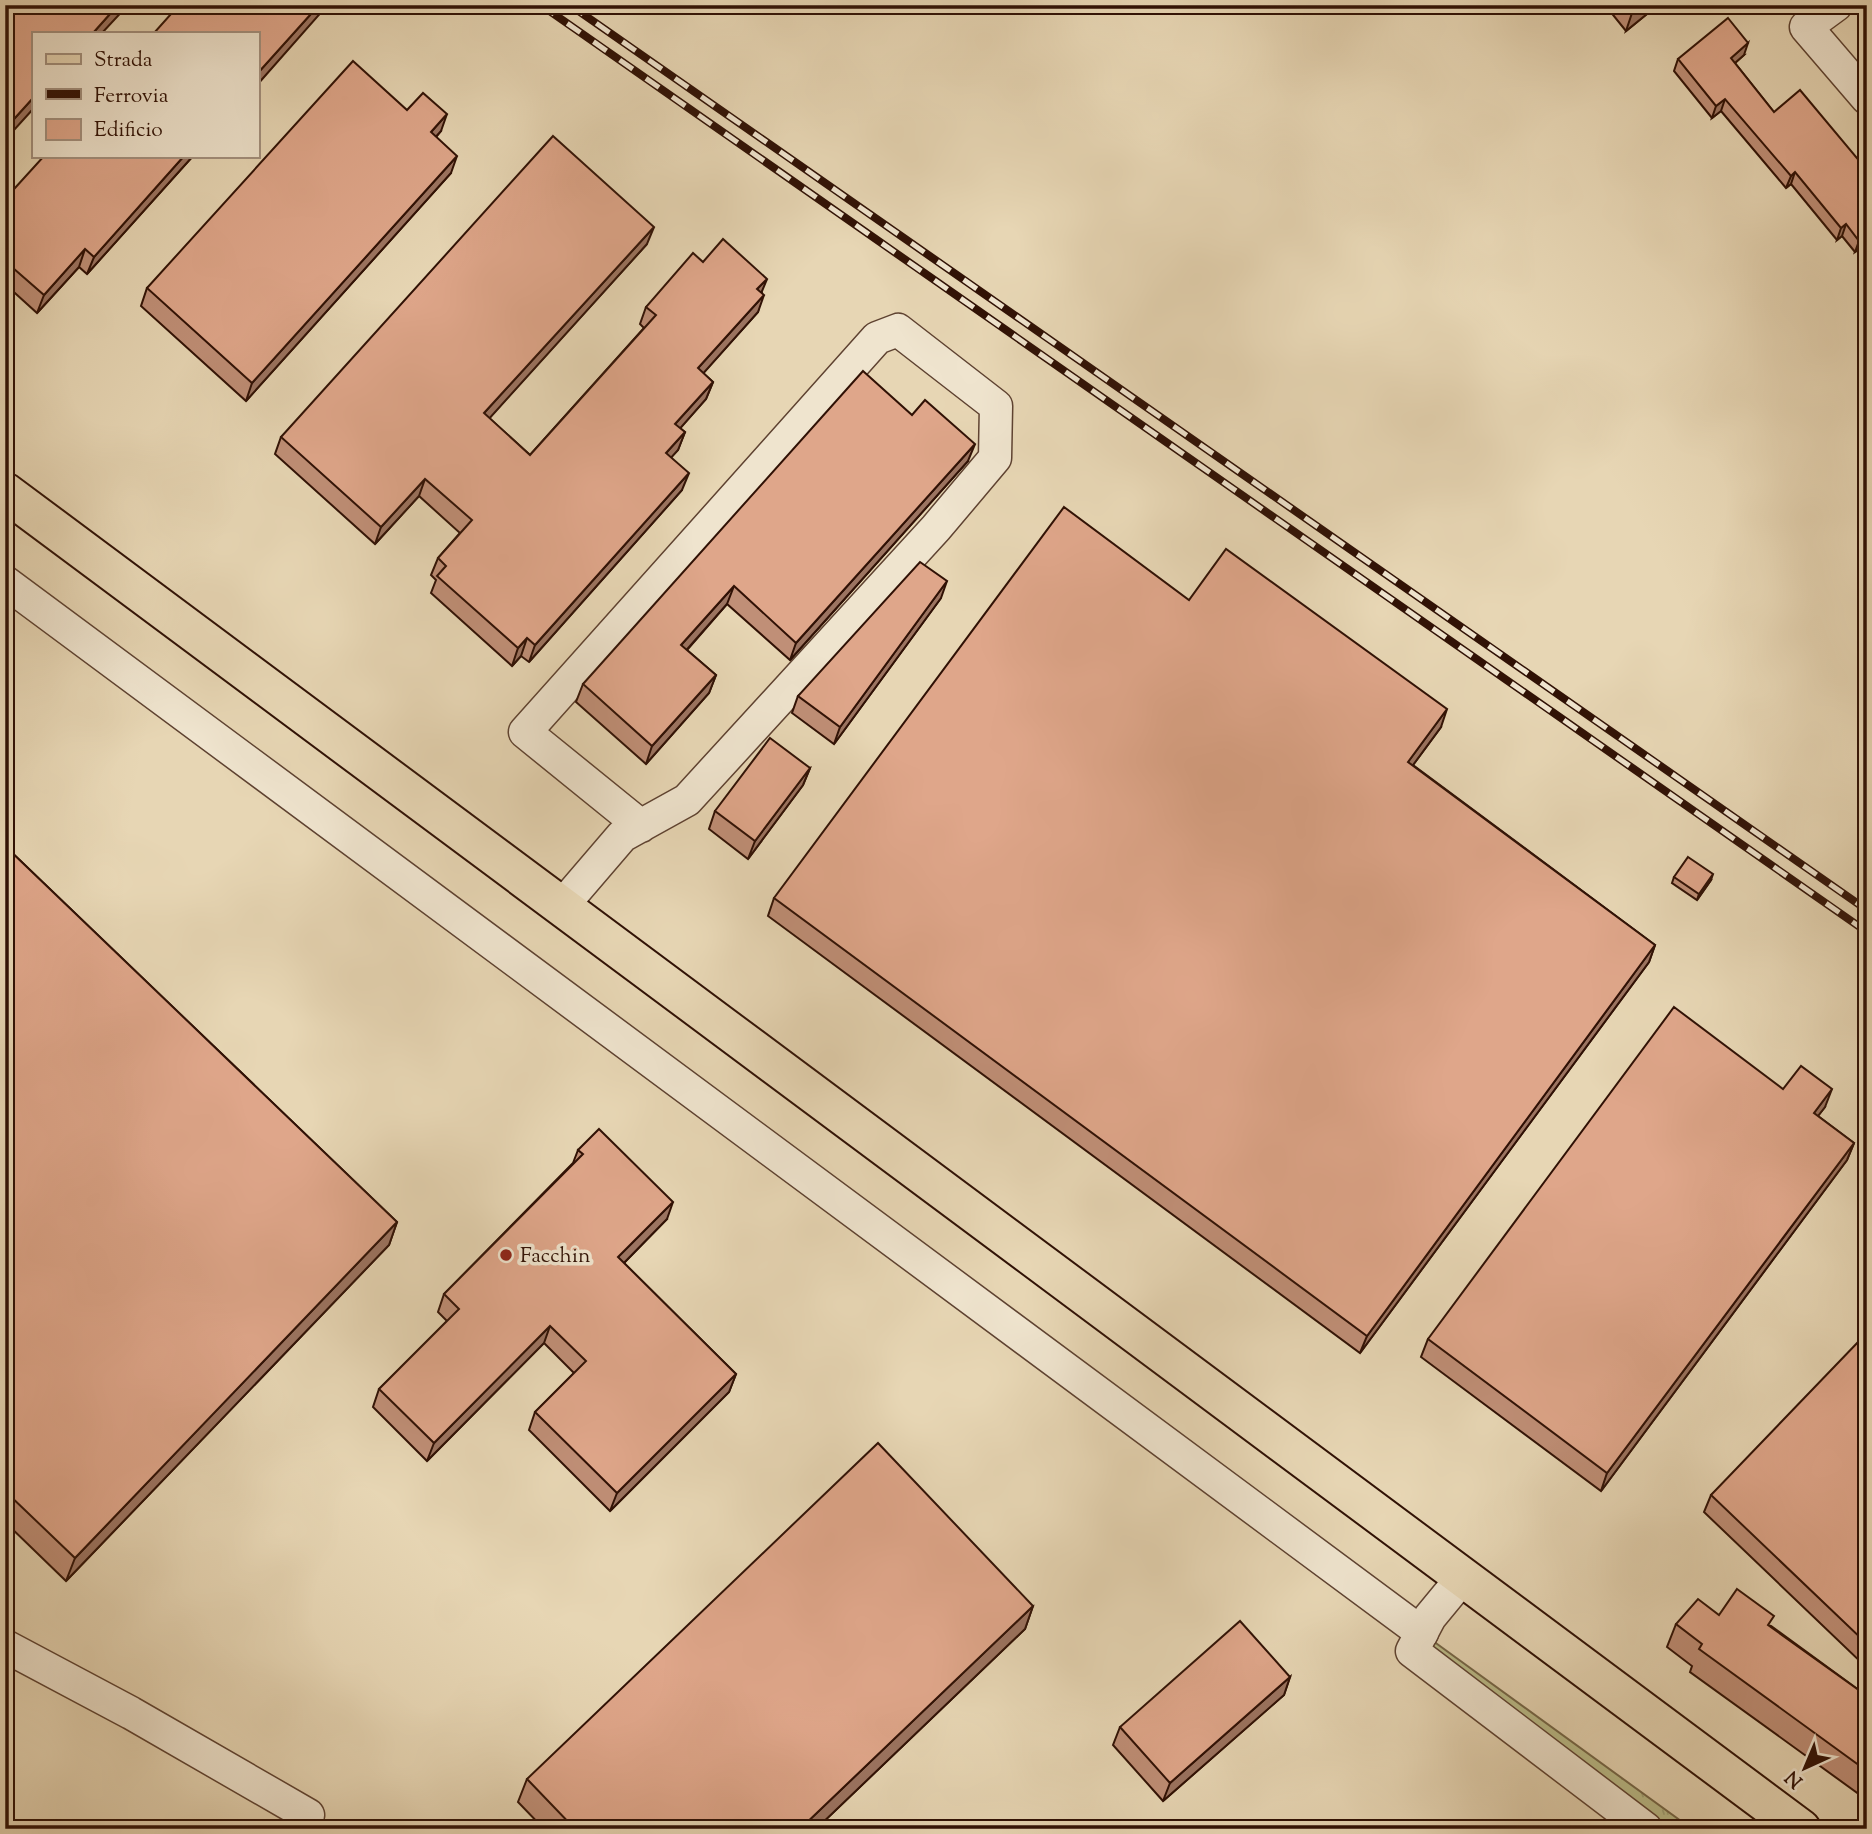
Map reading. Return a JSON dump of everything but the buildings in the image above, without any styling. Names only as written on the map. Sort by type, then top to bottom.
[{"type":"main road","points":[[5,492],[1801,1829]]},
{"type":"street","points":[[1836,5],[1806,27],[1867,98]]},
{"type":"street","points":[[562,906],[622,836],[641,826],[687,800],[936,527],[995,458],[996,406],[898,330],[877,338],[525,732],[641,826]]},
{"type":"street","points":[[5,582],[1422,1633]]},
{"type":"street","points":[[1464,1577],[1430,1617],[1412,1651],[1646,1829]]},
{"type":"street","points":[[5,1646],[131,1713],[307,1815]]},
{"type":"green space","points":[[1422,1633],[1692,1829],[1646,1829],[1412,1651]]},
{"type":"railway","points":[[541,5],[1867,932]]},
{"type":"railway","points":[[570,5],[1867,910]]},
{"type":"place","name":"Facchin","points":[[506,1255]]}]
